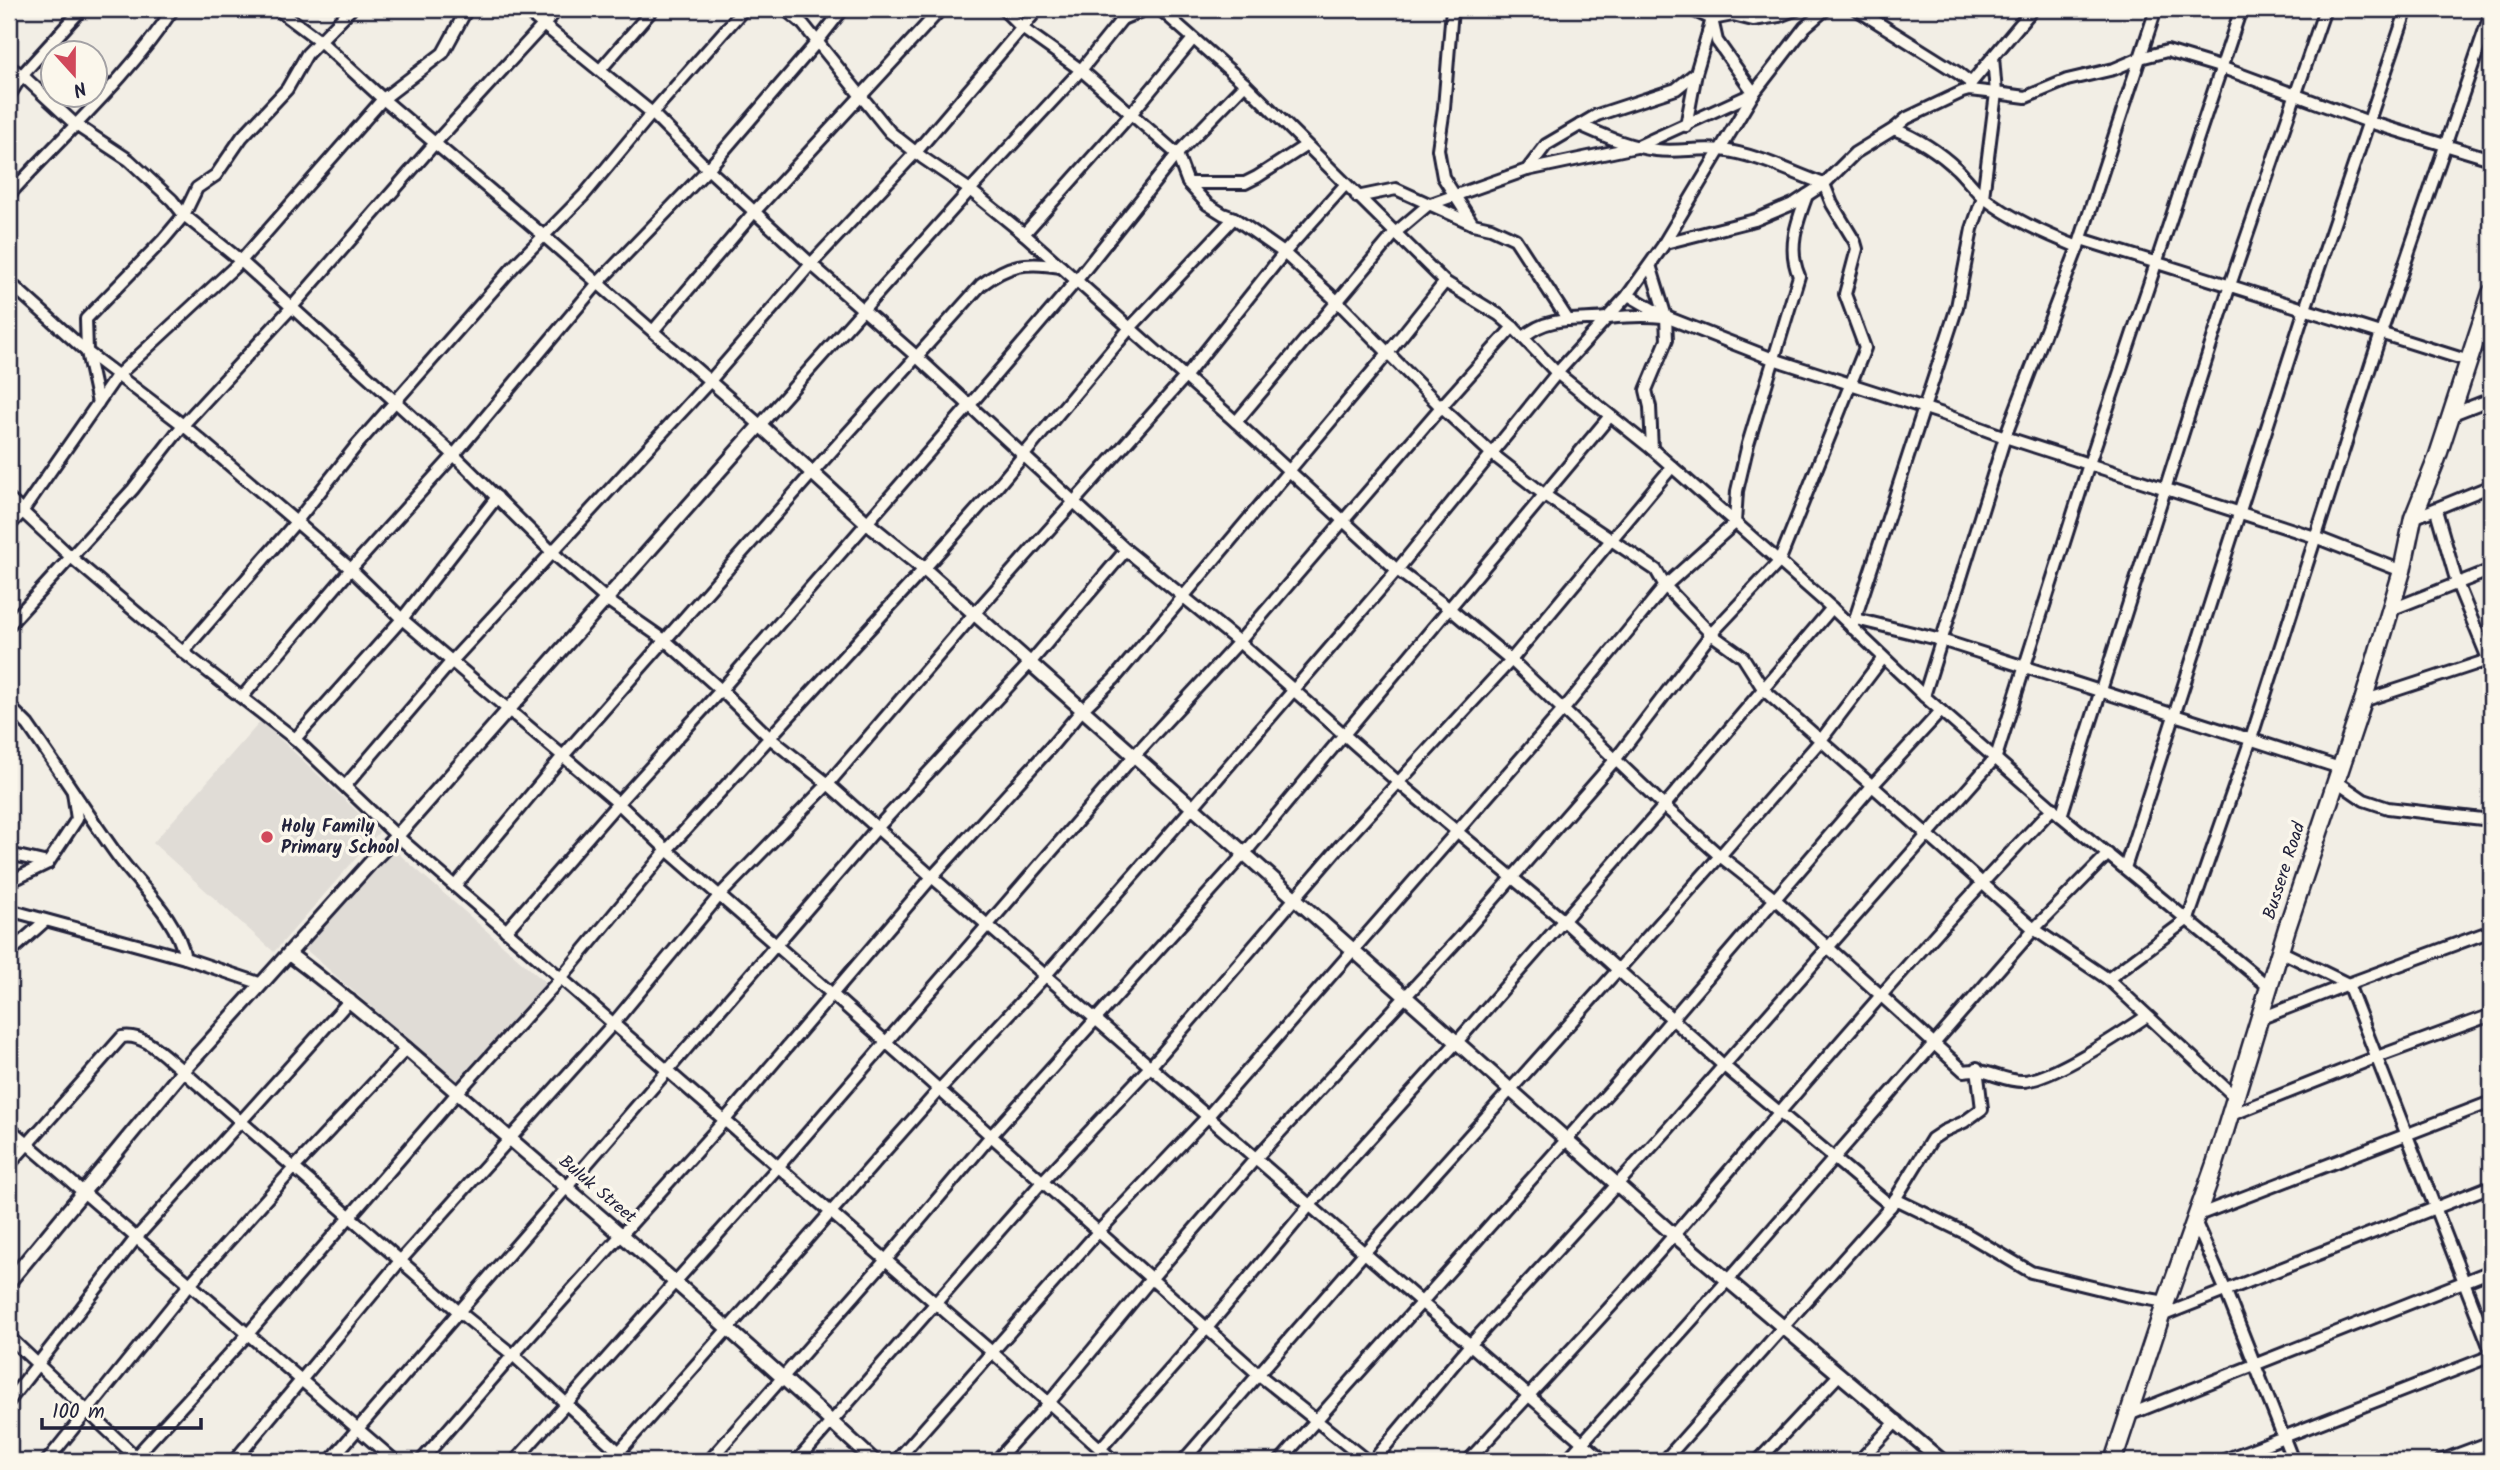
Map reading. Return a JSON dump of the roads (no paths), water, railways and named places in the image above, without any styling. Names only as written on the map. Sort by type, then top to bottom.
[{"type":"main road","name":"Bussere Road","points":[[2113,1461],[2231,1115],[2280,951],[2363,701],[2402,571],[2413,518],[2437,458],[2469,361],[2487,320],[2491,293]]},
{"type":"street","points":[[9,96],[22,75],[82,9]]},
{"type":"street","points":[[9,195],[76,125],[163,25],[173,9]]},
{"type":"street","points":[[277,9],[320,41],[383,99],[436,142],[760,425],[867,523],[924,569],[1674,1236],[1942,1461]]},
{"type":"street","points":[[97,403],[87,352],[86,319],[184,215],[197,188],[216,175],[242,137],[287,89],[297,69],[351,9]]},
{"type":"street","points":[[9,526],[22,512],[116,377],[241,261],[383,99],[443,53],[467,9]]},
{"type":"street","points":[[524,9],[652,113],[811,264],[916,356],[1126,550],[1239,642],[1399,783],[1563,920],[1723,1065],[1834,1159],[1893,1202],[1965,1233],[2031,1272],[2163,1309],[2225,1289],[2491,1186]]},
{"type":"street","points":[[9,625],[134,489],[183,425],[558,9]]},
{"type":"street","points":[[601,69],[653,9]]},
{"type":"street","points":[[183,652],[515,265],[584,195],[744,9]]},
{"type":"street","points":[[785,9],[803,24],[890,132],[970,190],[1024,234],[1236,422],[1397,570],[1450,609],[1511,660],[1664,806],[1720,856],[1776,900],[1964,1071],[1977,1068],[2007,1080],[2025,1082],[2044,1076],[2094,1049],[2147,1016]]},
{"type":"street","points":[[243,696],[351,569],[454,455],[598,284],[708,169],[842,9]]},
{"type":"street","points":[[653,331],[755,211],[941,9]]},
{"type":"street","points":[[1003,9],[1022,28],[1081,70],[1177,154],[1188,183],[1207,204],[1234,218],[1284,253],[1339,303],[1441,407],[1491,453],[1546,496],[1656,570],[1665,586],[1711,634],[1743,657],[1764,690],[2035,929],[2108,979],[2236,1098]]},
{"type":"street","points":[[346,785],[451,662],[709,382],[811,264],[916,152],[1038,9]]},
{"type":"street","points":[[9,1282],[183,1072],[397,836],[970,190],[1081,70],[1122,14],[1146,9]]},
{"type":"street","points":[[1160,9],[1245,85],[1444,282],[1499,315],[1524,337],[1557,373],[1652,449],[1832,608],[1854,623],[1883,658],[1941,711],[2057,812],[2269,988]]},
{"type":"street","points":[[1452,9],[1438,149],[1443,177],[1473,224]]},
{"type":"street","points":[[1690,9],[1753,20],[1779,16],[1797,9]]},
{"type":"street","points":[[1652,449],[1646,390],[1667,340],[1666,317],[1650,265],[1755,93],[1805,27],[1826,9]]},
{"type":"street","points":[[1856,9],[1958,73],[1970,87],[2026,97],[2067,80],[2114,69],[2167,51],[2223,68],[2368,122],[2491,159]]},
{"type":"street","points":[[615,1457],[1193,807],[1397,570],[1557,373],[1628,295],[1665,243],[1755,219],[1807,195],[1824,184],[1855,153],[1907,118],[1970,87],[2033,9]]},
{"type":"street","points":[[1924,696],[2006,437],[2080,243],[2156,9]]},
{"type":"street","points":[[1373,1461],[1470,1345],[1618,1185],[1996,757],[2089,464],[2241,9]]},
{"type":"street","points":[[1468,1461],[1674,1236],[1982,882],[2057,812],[2100,691],[2230,285],[2325,9]]},
{"type":"street","points":[[2125,868],[2305,309],[2407,9]]},
{"type":"street","points":[[2108,979],[2188,919],[2251,739],[2381,333],[2491,12]]},
{"type":"street","points":[[1686,126],[1709,14]]},
{"type":"street","points":[[1709,14],[1717,41],[1755,93]]},
{"type":"street","points":[[1024,234],[1131,114],[1193,39]]},
{"type":"street","points":[[1854,623],[1957,307],[1972,229],[1983,197],[1996,93],[1993,57]]},
{"type":"street","points":[[9,67],[22,75],[76,125],[130,160],[184,215],[241,261],[454,455],[553,553],[607,600],[666,641],[770,738],[878,827],[932,877],[1604,1461]]},
{"type":"street","points":[[1527,170],[1546,145],[1597,114],[1676,89],[1696,73]]},
{"type":"street","points":[[506,931],[721,690],[969,405],[1076,281],[1177,154],[1245,85]]},
{"type":"street","points":[[1236,422],[1339,303],[1395,233],[1428,205],[1527,170],[1636,147],[1755,93]]},
{"type":"street","points":[[996,1461],[1048,1404],[1256,1158],[1615,760],[1711,634],[1779,562],[1865,348],[1845,294],[1857,249],[1855,242],[1832,204],[1824,184],[1753,157],[1721,150],[1658,150],[1636,147],[1609,139],[1580,125]]},
{"type":"street","points":[[1894,129],[1912,136],[1939,154],[1983,197],[2032,228],[2230,285],[2469,361]]},
{"type":"street","points":[[1188,183],[1245,183],[1305,146]]},
{"type":"street","points":[[234,1461],[400,1261],[613,1024],[719,897],[828,784],[974,614],[1185,377],[1284,253],[1345,186]]},
{"type":"street","points":[[1357,197],[1396,190],[1473,224],[1491,228],[1515,239],[1569,320]]},
{"type":"street","points":[[896,1461],[1098,1232],[1208,1116],[1564,709],[1665,586],[1735,523],[1737,491],[1748,444],[1799,276],[1793,262],[1793,249],[1796,224],[1807,195]]},
{"type":"street","points":[[9,1337],[138,1459],[561,978],[667,850],[924,569],[1130,328],[1234,218]]},
{"type":"street","points":[[454,886],[563,757],[981,285],[997,273],[1020,264],[1061,267]]},
{"type":"street","points":[[9,282],[116,377],[183,425],[351,569],[402,619],[618,803],[719,897],[832,994],[1258,1374],[1367,1461]]},
{"type":"street","points":[[421,1461],[723,1121],[932,877],[1051,748],[1083,709],[1114,679],[1388,353],[1444,282]]},
{"type":"street","points":[[1628,295],[1666,317],[1773,359],[2315,537],[2402,571]]},
{"type":"street","points":[[1524,337],[1530,331],[1554,321],[1637,314],[1666,317]]},
{"type":"street","points":[[515,1461],[778,1167],[1134,756],[1239,642],[1513,327]]},
{"type":"street","points":[[2450,415],[2491,399]]},
{"type":"street","points":[[709,1461],[990,1137],[1245,853],[1546,496],[1610,416]]},
{"type":"street","points":[[797,1461],[1042,1182],[1151,1066],[1339,847],[1511,660],[1672,467]]},
{"type":"street","points":[[2413,518],[2491,486]]},
{"type":"street","points":[[295,739],[402,619],[498,497]]},
{"type":"street","points":[[9,499],[71,557],[183,652],[295,739],[397,836],[1114,1461]]},
{"type":"street","points":[[2363,701],[2490,662],[2457,583],[2436,510]]},
{"type":"street","points":[[330,1461],[878,827],[1030,663],[1126,550]]},
{"type":"street","points":[[2390,610],[2491,570]]},
{"type":"street","points":[[1100,1449],[1207,1328],[1310,1205],[1664,806],[1832,608]]},
{"type":"street","points":[[1854,623],[1941,640],[2251,739],[2337,774],[2364,800],[2388,808],[2491,820]]},
{"type":"street","points":[[1183,1461],[1364,1252],[1720,856],[1821,740],[1883,658]]},
{"type":"street","points":[[9,706],[28,725],[120,859],[169,919],[182,943],[185,958]]},
{"type":"street","points":[[1279,1461],[1567,1139],[1872,786],[1941,711]]},
{"type":"street","points":[[9,882],[48,863],[76,820],[73,789]]},
{"type":"street","points":[[9,854],[48,863]]},
{"type":"street","points":[[1566,1461],[1936,1045],[2035,929],[2108,854]]},
{"type":"street","points":[[9,910],[185,958],[262,984]]},
{"type":"street","points":[[10,952],[45,921]]},
{"type":"street","points":[[2259,1019],[2491,930]]},
{"type":"street","points":[[9,935],[10,952]]},
{"type":"street","points":[[2280,951],[2348,984],[2491,1350]]},
{"type":"street","name":"Buluk Street","points":[[289,954],[350,999],[621,1233],[874,1461]]},
{"type":"street","points":[[9,1401],[136,1238],[350,999]]},
{"type":"street","points":[[2231,1115],[2491,1015]]},
{"type":"street","points":[[9,1165],[121,1037],[131,1035],[141,1038],[458,1311],[513,1355],[567,1405],[615,1457],[629,1461]]},
{"type":"street","points":[[47,1461],[189,1284],[407,1048]]},
{"type":"street","points":[[1664,1461],[1893,1202],[1932,1139],[1982,1109],[1977,1068]]},
{"type":"street","points":[[2293,1461],[2197,1218],[2491,1102]]},
{"type":"street","points":[[9,1128],[395,1461]]},
{"type":"street","points":[[2128,1415],[2491,1271]]},
{"type":"street","points":[[2222,1461],[2491,1356]]},
{"type":"street","points":[[1758,1461],[1838,1376]]},
{"type":"street","points":[[1859,1461],[1897,1421]]},
{"type":"street","points":[[2440,1461],[2491,1442]]},
{"type":"place","name":"Holy Family Primary School","points":[[267,837]]}]
